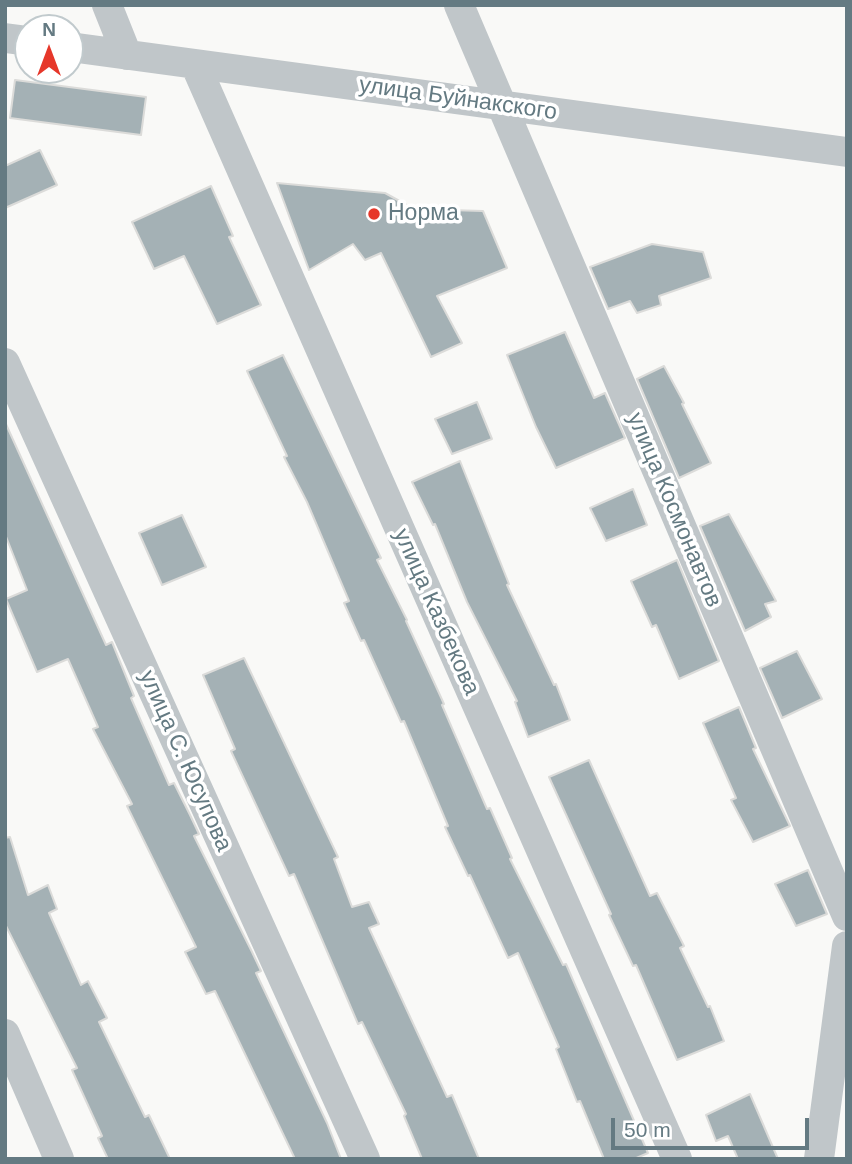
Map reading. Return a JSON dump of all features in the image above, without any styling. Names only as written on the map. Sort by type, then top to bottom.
[{"type":"street","points":[[107,5],[127,55]]},
{"type":"street","name":"улица Космонавтов","points":[[459,5],[847,916]]},
{"type":"street","name":"улица Буйнакского","points":[[84,49],[847,152]]},
{"type":"street","name":"улица Казбекова","points":[[195,65],[677,1159]]},
{"type":"street","name":"улица С. Юсупова","points":[[5,363],[365,1159]]},
{"type":"street","points":[[819,1159],[847,946]]},
{"type":"street","points":[[5,1034],[59,1159]]},
{"type":"building","points":[[14,84],[46,84],[146,97],[141,135],[10,118]]},
{"type":"building","points":[[40,150],[57,185],[5,208],[5,166]]},
{"type":"building","points":[[277,183],[385,193],[414,209],[483,211],[507,268],[437,296],[462,343],[431,357],[381,253],[365,260],[353,244],[309,270]]},
{"type":"building","points":[[211,186],[233,236],[229,237],[261,305],[217,324],[184,256],[154,269],[132,222]]},
{"type":"building","points":[[652,244],[703,252],[711,278],[659,296],[661,305],[637,313],[630,301],[608,309],[590,267]]},
{"type":"building","points":[[565,332],[594,398],[605,393],[625,438],[556,468],[507,355]]},
{"type":"building","points":[[283,355],[381,558],[377,560],[407,620],[487,809],[490,808],[512,858],[510,859],[563,965],[566,964],[648,1153],[634,1159],[604,1159],[580,1101],[577,1102],[556,1049],[559,1047],[518,953],[508,958],[445,827],[448,826],[404,721],[401,722],[364,640],[361,641],[344,603],[349,601],[307,502],[284,457],[287,456],[247,371]]},
{"type":"building","points":[[664,366],[711,463],[679,478],[637,379]]},
{"type":"building","points":[[477,402],[492,439],[452,454],[435,419]]},
{"type":"building","points":[[5,422],[106,645],[112,642],[134,696],[131,698],[169,785],[174,783],[199,834],[194,836],[261,971],[256,973],[327,1123],[341,1159],[295,1159],[215,991],[206,994],[185,952],[196,947],[127,806],[132,804],[93,729],[98,727],[68,659],[37,672],[6,599],[27,590],[5,534]]},
{"type":"building","points":[[460,461],[509,584],[507,585],[554,685],[556,684],[570,720],[528,737],[515,702],[517,701],[467,602],[435,524],[433,525],[412,482]]},
{"type":"building","points":[[633,489],[647,525],[606,541],[590,508]]},
{"type":"building","points":[[729,514],[776,601],[765,604],[771,617],[745,631],[700,526]]},
{"type":"building","points":[[182,515],[206,567],[162,585],[139,533]]},
{"type":"building","points":[[677,560],[719,661],[679,679],[656,625],[652,627],[631,581]]},
{"type":"building","points":[[797,651],[822,699],[782,718],[760,668]]},
{"type":"building","points":[[244,658],[338,857],[334,859],[352,907],[369,902],[379,924],[369,928],[447,1097],[452,1095],[479,1159],[422,1159],[404,1116],[406,1114],[362,1022],[358,1024],[294,874],[289,876],[231,751],[235,749],[203,675]]},
{"type":"building","points":[[739,707],[756,748],[753,749],[790,826],[753,842],[731,800],[736,798],[703,723]]},
{"type":"building","points":[[589,760],[650,896],[657,893],[684,946],[680,948],[708,1007],[710,1006],[724,1041],[677,1060],[636,965],[633,966],[609,915],[611,914],[549,777]]},
{"type":"building","points":[[10,837],[28,895],[48,885],[57,909],[49,913],[81,985],[88,981],[107,1018],[99,1022],[145,1117],[149,1115],[170,1159],[108,1159],[98,1138],[102,1136],[72,1070],[77,1068],[5,924],[5,838]]},
{"type":"building","points":[[808,870],[827,914],[796,926],[775,884]]},
{"type":"building","points":[[750,1094],[778,1159],[738,1159],[728,1136],[716,1141],[706,1115]]},
{"type":"place","name":"Норма","points":[[374,214]]}]
